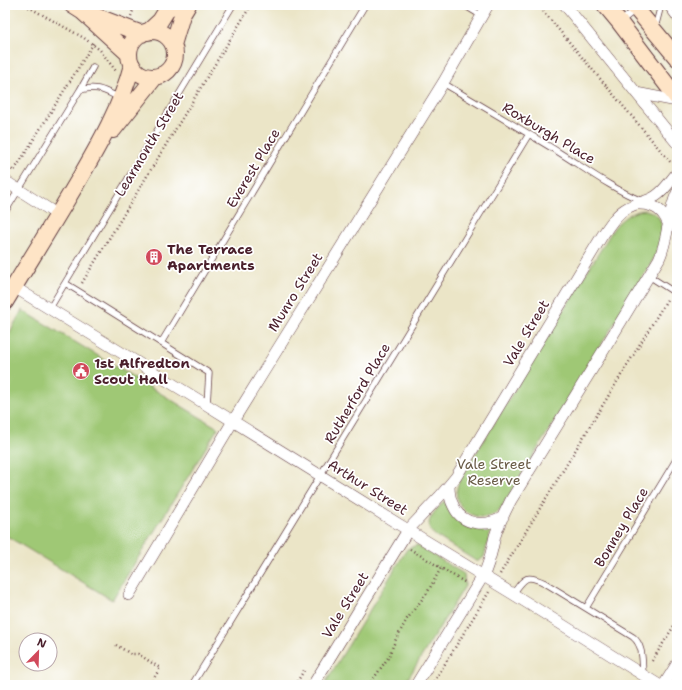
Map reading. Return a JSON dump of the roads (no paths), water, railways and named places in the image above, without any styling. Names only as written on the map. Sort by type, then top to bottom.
[{"type":"street","points":[[173,45],[182,15],[188,5]]},
{"type":"street","name":"Munro Street","points":[[129,595],[233,421],[443,83],[488,5]]},
{"type":"street","points":[[565,5],[676,142]]},
{"type":"street","points":[[605,5],[677,100]]},
{"type":"street","points":[[637,6],[655,32],[677,58]]},
{"type":"street","points":[[77,8],[145,33],[154,32],[166,36],[173,45],[175,52],[175,59],[172,66],[162,75],[148,77],[136,71],[131,60],[130,48],[137,38],[145,33],[160,21],[166,8]]},
{"type":"street","points":[[77,8],[131,60]]},
{"type":"street","name":"Learmonth Street","points":[[5,302],[93,155],[121,99],[128,81],[131,60]]},
{"type":"street","name":"Learmonth Street","points":[[93,155],[155,77]]},
{"type":"street","points":[[636,93],[677,100]]},
{"type":"street","name":"Vale Street","points":[[313,685],[408,530],[438,499],[456,477],[602,236],[618,215],[628,207],[652,198],[667,187],[675,169]]},
{"type":"street","points":[[5,182],[58,215]]},
{"type":"street","points":[[416,685],[483,576],[488,566],[497,531],[517,491],[659,259],[663,249],[668,223],[677,193]]},
{"type":"street","points":[[640,203],[654,207],[662,213],[668,223]]},
{"type":"street","name":"Arthur Street","points":[[14,287],[660,685]]},
{"type":"street","points":[[449,486],[453,506],[464,518],[475,523],[485,523],[503,517]]},
{"type":"street","points":[[664,685],[677,664]]},
{"type":"lane","name":"Learmonth Street","points":[[65,283],[233,5]]},
{"type":"lane","name":"Everest Place","points":[[161,343],[365,5]]},
{"type":"lane","points":[[464,5],[482,16]]},
{"type":"lane","points":[[655,32],[661,5]]},
{"type":"lane","points":[[666,5],[677,20]]},
{"type":"lane","points":[[620,23],[637,6]]},
{"type":"lane","points":[[5,212],[93,68]]},
{"type":"lane","name":"Roxburgh Place","points":[[443,83],[640,203]]},
{"type":"lane","points":[[80,90],[97,88],[121,99]]},
{"type":"lane","name":"Rutherford Place","points":[[192,685],[529,134]]},
{"type":"lane","points":[[649,276],[677,294]]},
{"type":"lane","points":[[50,308],[65,283],[78,291],[209,373],[207,405]]},
{"type":"lane","name":"Bonney Place","points":[[586,608],[677,458]]},
{"type":"lane","points":[[513,594],[524,579],[528,577],[535,578],[633,637],[637,640],[640,646],[643,675]]},
{"type":"place","name":"The Terrace Apartments","points":[[154,257]]},
{"type":"place","name":"1st Alfredton Scout Hall","points":[[81,371]]},
{"type":"park label","name":"Vale Street Reserve","points":[[494,472]]}]
